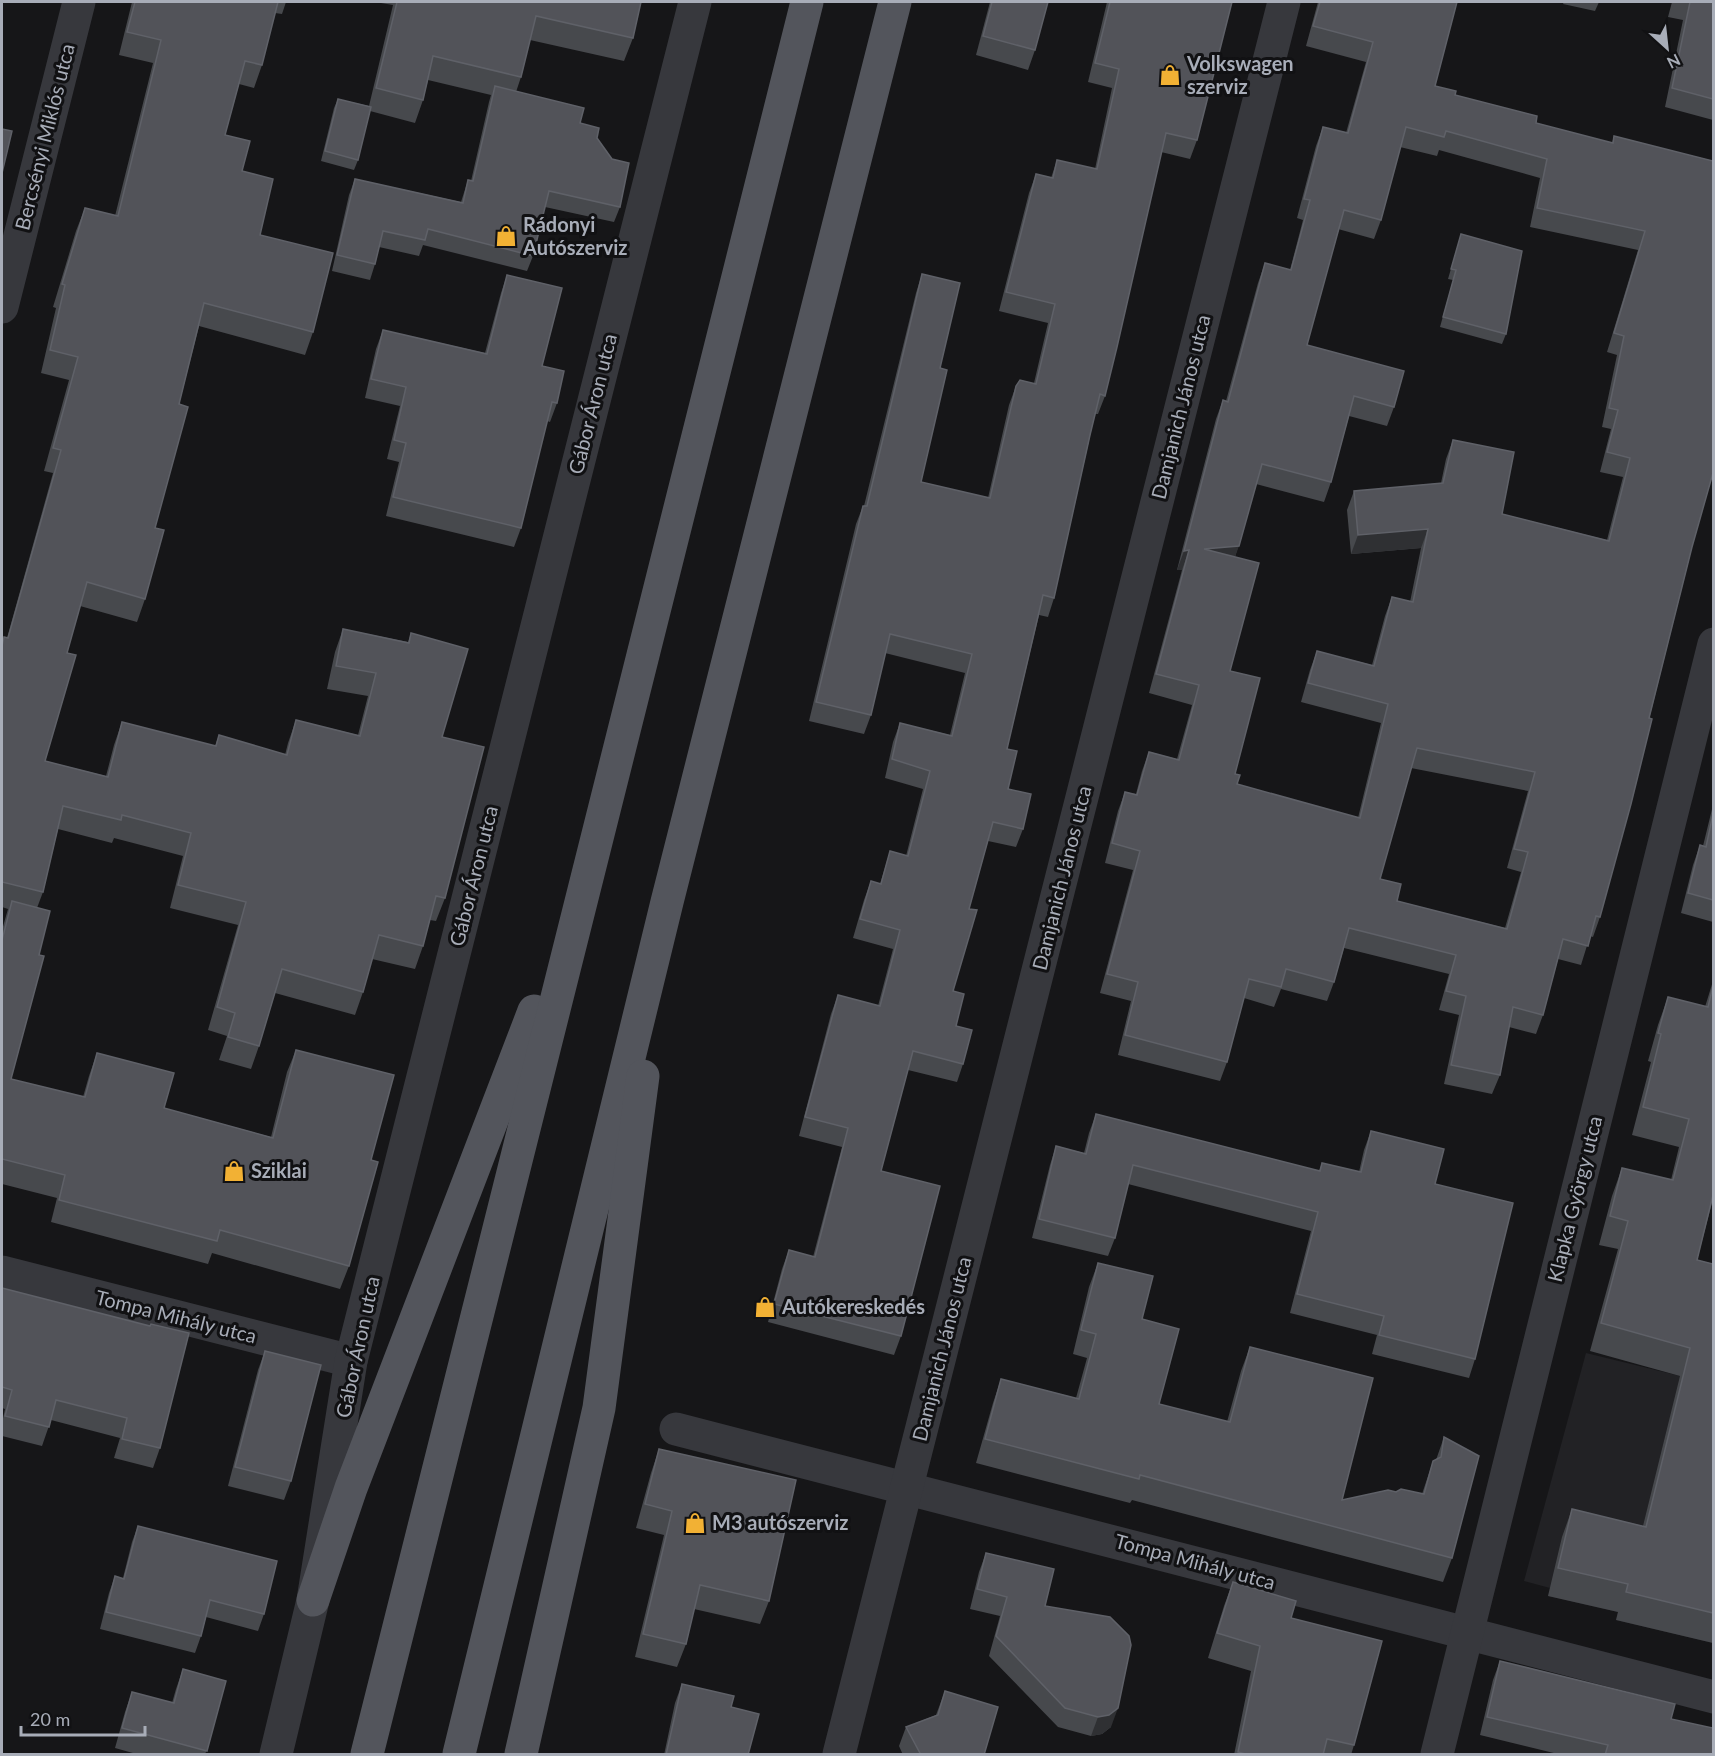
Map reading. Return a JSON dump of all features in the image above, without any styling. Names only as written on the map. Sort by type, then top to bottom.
[{"type":"main road","points":[[367,1755],[586,874],[807,2]]},
{"type":"main road","points":[[459,1755],[667,902],[894,2]]},
{"type":"main road","points":[[313,1600],[351,1488],[586,874]]},
{"type":"main road","points":[[521,1755],[599,1408],[667,902]]},
{"type":"street","name":"Bercsényi Miklós utca","points":[[2,307],[80,2]]},
{"type":"street","name":"Gábor Áron utca","points":[[276,1755],[313,1600],[351,1361],[695,2]]},
{"type":"street","name":"Damjanich János utca","points":[[838,1755],[1284,2]]},
{"type":"street","name":"Klapka György utca","points":[[1437,1755],[1713,644]]},
{"type":"street","name":"Tompa Mihály utca","points":[[2,1272],[351,1361]]},
{"type":"street","name":"Tompa Mihály utca","points":[[676,1429],[1713,1697]]},
{"type":"shaded area","points":[[1586,1353],[1713,1384],[1713,1643],[1616,1620],[1618,1612],[1548,1596],[1550,1588],[1524,1581]]},
{"type":"building","points":[[135,2],[278,2],[262,65],[245,61],[225,135],[250,141],[242,171],[273,179],[260,235],[333,253],[313,332],[204,303],[179,404],[188,407],[155,528],[164,530],[145,599],[87,582],[67,653],[76,655],[45,761],[108,777],[122,722],[216,746],[219,735],[287,755],[296,720],[360,736],[376,673],[336,666],[343,629],[409,643],[411,633],[468,649],[442,737],[484,747],[445,898],[436,896],[423,946],[379,935],[363,992],[282,969],[259,1046],[228,1037],[235,1013],[217,1007],[246,902],[178,885],[191,833],[122,815],[121,820],[63,806],[43,892],[2,882],[2,646],[4,637],[8,638],[61,450],[53,448],[78,357],[50,350],[65,285],[62,284],[85,208],[118,216],[161,40],[127,32]]},
{"type":"building","points":[[397,2],[641,2],[633,38],[536,16],[521,77],[433,56],[423,100],[376,88]]},
{"type":"building","points":[[992,2],[1048,2],[1035,50],[983,36]]},
{"type":"building","points":[[1110,2],[1232,2],[1197,140],[1166,133],[1105,396],[1100,394],[1090,435],[1054,598],[1043,595],[1007,749],[1017,751],[1008,789],[1031,794],[1023,829],[993,822],[969,909],[977,910],[953,991],[964,994],[956,1026],[972,1030],[963,1064],[913,1051],[881,1171],[940,1186],[901,1336],[774,1304],[789,1250],[815,1257],[848,1128],[805,1117],[838,995],[880,1006],[900,930],[860,919],[871,881],[881,884],[890,851],[908,856],[930,771],[892,759],[900,723],[952,736],[972,654],[890,634],[871,715],[816,702],[863,506],[867,506],[922,274],[960,283],[940,368],[947,370],[921,482],[990,498],[1016,386],[1020,380],[1036,384],[1055,304],[1006,292],[1036,174],[1053,178],[1057,160],[1097,169],[1119,69],[1095,63]]},
{"type":"building","points":[[1320,2],[1457,2],[1435,86],[1456,91],[1455,95],[1537,116],[1536,123],[1613,143],[1614,136],[1713,161],[1713,473],[1649,718],[1652,719],[1631,804],[1600,917],[1596,916],[1588,946],[1563,939],[1543,1015],[1513,1007],[1500,1075],[1451,1065],[1466,996],[1446,991],[1456,955],[1349,928],[1334,982],[1286,969],[1281,987],[1249,979],[1227,1062],[1125,1035],[1138,982],[1107,974],[1140,851],[1112,843],[1125,792],[1137,795],[1149,752],[1179,760],[1199,685],[1156,674],[1189,550],[1184,551],[1223,400],[1228,402],[1265,263],[1291,270],[1310,200],[1304,199],[1323,127],[1348,133],[1373,42],[1313,26]],"holes":[[[1406,127],[1444,137],[1446,131],[1547,159],[1537,208],[1645,231],[1614,333],[1624,336],[1609,408],[1618,410],[1607,452],[1630,458],[1609,541],[1502,514],[1514,452],[1453,440],[1443,483],[1354,491],[1358,535],[1428,529],[1413,602],[1392,597],[1374,666],[1317,651],[1308,683],[1388,704],[1360,818],[1237,784],[1240,775],[1235,774],[1260,678],[1230,671],[1259,563],[1204,549],[1239,546],[1262,464],[1331,482],[1354,396],[1394,407],[1404,371],[1307,345],[1344,210],[1381,220]],[[1417,748],[1535,772],[1514,849],[1528,852],[1507,929],[1397,901],[1401,884],[1380,879]]]},
{"type":"building","points":[[1690,2],[1713,2],[1713,99],[1672,88]]},
{"type":"building","points":[[495,86],[584,108],[580,123],[599,128],[597,138],[612,159],[629,163],[620,207],[549,191],[533,256],[428,229],[425,240],[383,231],[375,264],[337,255],[355,179],[463,203],[468,180],[473,181]]},
{"type":"building","points":[[338,99],[371,107],[358,160],[325,151]]},
{"type":"building","points":[[2,129],[12,131],[2,173]]},
{"type":"building","points":[[1461,234],[1522,251],[1506,334],[1443,317],[1456,270],[1451,269]]},
{"type":"building","points":[[507,275],[562,288],[542,366],[564,371],[557,403],[552,402],[521,528],[393,497],[406,443],[394,440],[406,387],[371,379],[383,330],[487,354]]},
{"type":"building","points":[[1713,814],[1713,900],[1688,893],[1700,845],[1706,847]]},
{"type":"building","points":[[12,901],[50,911],[39,955],[44,956],[11,1079],[85,1097],[97,1053],[174,1073],[164,1108],[273,1138],[296,1050],[394,1075],[371,1160],[378,1162],[349,1266],[220,1230],[217,1241],[59,1200],[65,1175],[2,1159],[2,940]]},
{"type":"building","points":[[1713,986],[1713,1195],[1697,1260],[1713,1264],[1713,1613],[1626,1592],[1628,1584],[1558,1568],[1572,1509],[1646,1527],[1690,1348],[1601,1323],[1628,1221],[1610,1216],[1622,1168],[1673,1180],[1689,1119],[1643,1107],[1661,1034],[1658,1033],[1668,997],[1708,1007]]},
{"type":"building","points":[[1096,1114],[1320,1171],[1322,1163],[1361,1172],[1371,1131],[1444,1149],[1435,1184],[1513,1203],[1475,1359],[1379,1335],[1384,1316],[1297,1294],[1318,1212],[1133,1165],[1115,1238],[1039,1219],[1056,1146],[1086,1154]]},
{"type":"building","points":[[1098,1263],[1153,1276],[1142,1319],[1179,1329],[1159,1404],[1230,1422],[1250,1347],[1373,1378],[1342,1500],[1388,1490],[1396,1492],[1401,1489],[1424,1494],[1433,1461],[1441,1457],[1444,1437],[1479,1456],[1452,1558],[1140,1475],[1139,1479],[985,1439],[1001,1379],[1079,1399],[1096,1334],[1081,1330]]},
{"type":"building","points":[[2,1288],[150,1326],[151,1324],[189,1333],[160,1448],[122,1439],[127,1418],[56,1400],[49,1427],[5,1416],[12,1390],[2,1387]]},
{"type":"building","points":[[265,1351],[321,1365],[291,1481],[235,1467]]},
{"type":"building","points":[[659,1449],[796,1480],[769,1601],[700,1585],[686,1644],[643,1634],[672,1511],[645,1504]]},
{"type":"building","points":[[138,1526],[277,1561],[264,1614],[210,1600],[201,1636],[106,1612],[115,1576],[124,1579]]},
{"type":"building","points":[[986,1553],[1054,1569],[1045,1606],[1110,1617],[1129,1636],[1131,1645],[1118,1708],[1109,1715],[1098,1717],[1065,1708],[996,1636],[1007,1597],[977,1589]]},
{"type":"building","points":[[1233,1582],[1296,1601],[1291,1618],[1382,1641],[1354,1745],[1327,1739],[1323,1755],[1246,1755],[1238,1752],[1260,1646],[1217,1633]]},
{"type":"building","points":[[1500,1661],[1675,1704],[1671,1719],[1713,1728],[1713,1755],[1605,1755],[1608,1745],[1487,1717]]},
{"type":"building","points":[[183,1669],[226,1681],[207,1751],[122,1728],[132,1692],[174,1703]]},
{"type":"building","points":[[682,1684],[734,1696],[731,1707],[759,1714],[748,1755],[666,1755]]},
{"type":"building","points":[[945,1691],[998,1707],[984,1755],[921,1755],[906,1727],[938,1715]]},
{"type":"place","name":"Volkswagen szerviz","points":[[1170,75]]},
{"type":"place","name":"Rádonyi Autószerviz","points":[[506,236]]},
{"type":"place","name":"Sziklai","points":[[234,1171]]},
{"type":"place","name":"Autókereskedés","points":[[765,1307]]},
{"type":"place","name":"M3 autószerviz","points":[[695,1523]]}]
